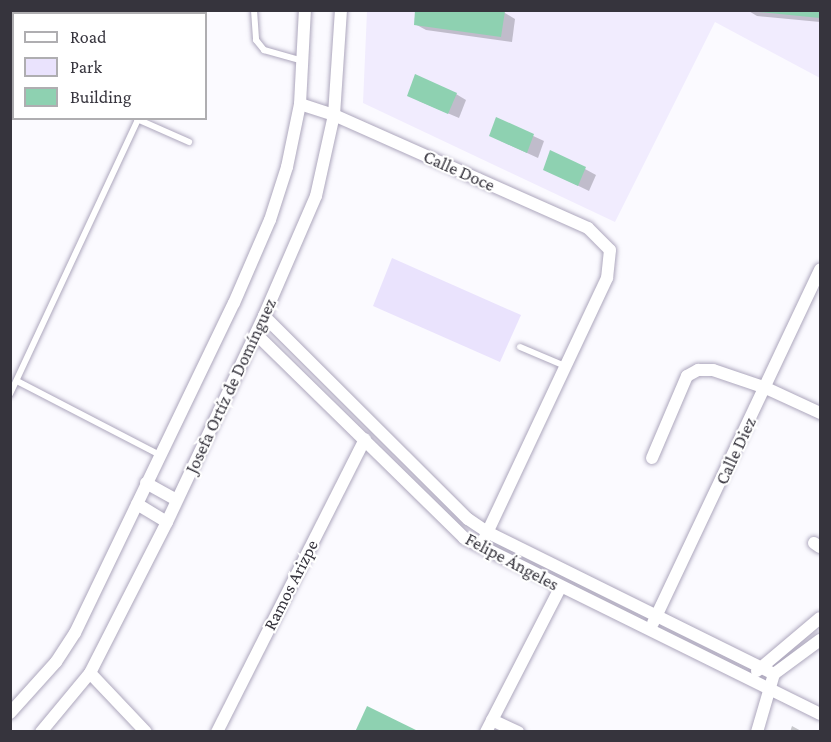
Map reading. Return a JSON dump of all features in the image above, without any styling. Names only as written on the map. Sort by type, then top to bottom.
[{"type":"street","name":"Josefa Ortíz de Domínguez","points":[[10,713],[56,662],[75,633],[137,504],[158,454],[234,303],[270,220],[287,167],[300,104],[305,10]]},
{"type":"street","name":"Josefa Ortíz de Domínguez","points":[[41,732],[90,674],[167,522],[256,334],[316,196],[334,115],[341,10]]},
{"type":"street","name":"Calle Doce","points":[[300,104],[334,115],[588,228],[610,249],[607,278],[565,366]]},
{"type":"street","name":"Calle Diez","points":[[650,632],[817,283],[820,269]]},
{"type":"street","name":"Felipe Ángeles","points":[[264,316],[468,519],[487,532],[774,674]]},
{"type":"street","name":"Felipe Ángeles","points":[[256,334],[454,529],[560,588],[820,714]]},
{"type":"street","points":[[481,546],[565,366]]},
{"type":"street","points":[[652,458],[687,376],[698,370],[713,370],[766,388],[820,413]]},
{"type":"street","name":"Ramos Arizpe","points":[[218,732],[365,440]]},
{"type":"street","points":[[146,483],[177,500]]},
{"type":"street","points":[[137,504],[167,522]]},
{"type":"street","points":[[518,732],[489,726],[560,588]]},
{"type":"street","points":[[752,682],[759,667],[820,618]]},
{"type":"street","points":[[757,732],[771,692],[774,674],[820,640]]},
{"type":"street","points":[[90,674],[146,732]]},
{"type":"lane","points":[[254,10],[256,40],[264,50],[303,61]]},
{"type":"lane","points":[[10,394],[137,120]]},
{"type":"lane","points":[[139,120],[189,142]]},
{"type":"lane","points":[[520,347],[565,366]]},
{"type":"lane","points":[[17,381],[158,454]]},
{"type":"shaded area","points":[[367,11],[820,11],[820,78],[715,22],[615,222],[363,103]]},
{"type":"green space","points":[[11,10],[76,11],[12,12],[11,116]]},
{"type":"green space","points":[[392,258],[521,315],[500,362],[373,306]]},
{"type":"building","points":[[415,10],[505,11],[501,37],[414,25]]},
{"type":"building","points":[[759,10],[820,10],[820,18],[759,12]]},
{"type":"building","points":[[415,74],[457,93],[448,114],[407,96]]},
{"type":"building","points":[[496,117],[534,134],[527,153],[489,136]]},
{"type":"building","points":[[550,150],[586,167],[578,186],[543,170]]},
{"type":"building","points":[[367,706],[420,732],[355,732]]}]
